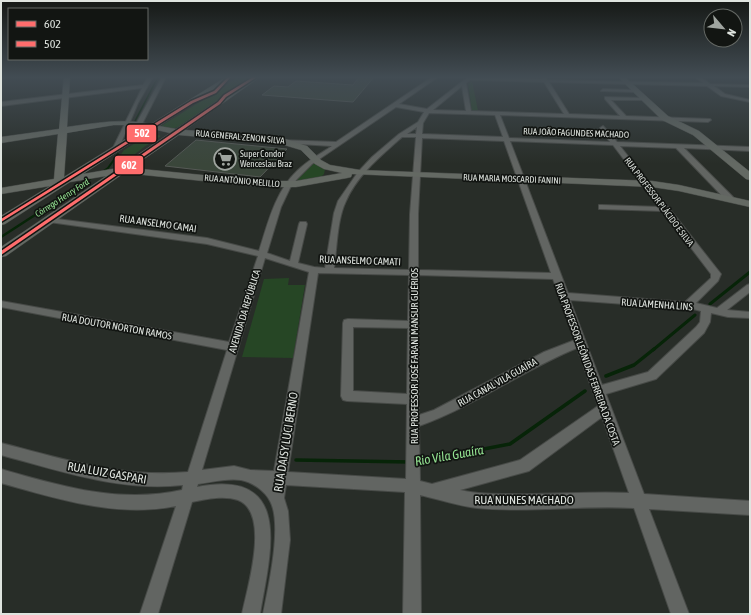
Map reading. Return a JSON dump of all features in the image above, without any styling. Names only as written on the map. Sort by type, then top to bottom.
[{"type":"main road","points":[[63,180],[63,131],[65,106]]},
{"type":"main road","points":[[1,221],[63,180],[115,150],[141,128],[152,126],[185,106]]},
{"type":"main road","points":[[1,253],[216,106]]},
{"type":"main road","points":[[651,106],[664,118],[696,133],[750,177]]},
{"type":"main road","points":[[1,140],[125,123],[141,128],[178,132]]},
{"type":"main road","name":"RUA GENERAL ZENON SILVA","points":[[152,126],[178,132],[282,141]]},
{"type":"main road","name":"RUA MARIA MOSCARDI FANINI","points":[[282,141],[304,148],[314,159],[328,167],[360,173],[646,184],[679,188],[750,204]]},
{"type":"main road","points":[[319,180],[328,174],[328,167]]},
{"type":"main road","points":[[1,191],[123,170]]},
{"type":"main road","name":"RUA ANTÔNIO MELILLO","points":[[123,170],[251,183],[288,184],[360,173]]},
{"type":"street","points":[[115,150],[125,123],[134,106]]},
{"type":"street","points":[[141,128],[151,106]]},
{"type":"street","points":[[394,106],[428,111],[469,113],[708,120]]},
{"type":"street","name":"AVENIDA DA REPÚBLICA","points":[[149,614],[277,207],[288,184],[301,170],[328,147],[338,143],[394,106]]},
{"type":"street","points":[[329,271],[339,207],[360,173],[381,151],[401,135],[420,123],[428,111],[435,106]]},
{"type":"street","points":[[469,106],[469,113]]},
{"type":"street","points":[[561,106],[567,116]]},
{"type":"street","points":[[614,106],[624,117]]},
{"type":"street","name":"RUA PROFESSOR LEÔNIDAS FERREIRA DA COSTA","points":[[496,113],[680,614]]},
{"type":"street","name":"RUA PROFESSOR JOSÉ FARANI MANSUR GUÉRIOS","points":[[412,614],[414,214],[420,123]]},
{"type":"street","name":"RUA PROFESSOR PLÁCIDO E SILVA","points":[[603,128],[716,274],[715,279],[688,306]]},
{"type":"street","name":"RUA JOÃO FAGUNDES MACHADO","points":[[401,135],[713,146],[750,149]]},
{"type":"street","name":"RUA GENERAL ZENON SILVA","points":[[282,141],[328,147]]},
{"type":"street","points":[[677,145],[730,199]]},
{"type":"street","points":[[602,207],[665,209]]},
{"type":"street","name":"RUA ANSELMO CAMAI","points":[[49,220],[206,241],[262,254]]},
{"type":"street","points":[[293,265],[303,224]]},
{"type":"street","name":"RUA ANSELMO CAMATI","points":[[262,254],[293,265],[314,270],[556,276]]},
{"type":"street","name":"RUA DAISY LUCI BERNO","points":[[272,614],[284,526],[277,498],[314,270]]},
{"type":"street","points":[[718,312],[750,287]]},
{"type":"street","name":"RUA LAMENHA LINS","points":[[564,296],[688,306],[750,316]]},
{"type":"street","name":"RUA DOUTOR NORTON RAMOS","points":[[1,304],[233,347]]},
{"type":"street","points":[[598,391],[644,379],[657,373],[700,330],[705,322],[706,309]]},
{"type":"street","points":[[413,399],[347,396],[348,324],[414,325]]},
{"type":"street","name":"RUA CANAL VILA GUAÍRA","points":[[413,422],[438,414],[548,354],[580,342]]},
{"type":"street","points":[[433,490],[524,466],[605,408]]},
{"type":"street","name":"RUA LUIZ GASPARI","points":[[1,449],[92,472],[146,480],[193,478],[234,473],[251,476],[265,484],[277,498]]},
{"type":"street","name":"RUA NUNES MACHADO","points":[[251,476],[280,478],[413,472],[433,490],[476,501],[554,502],[604,499],[750,508]]},
{"type":"street","points":[[1,476],[69,494],[121,502],[149,503],[218,492],[236,492],[245,495],[258,509],[263,526],[263,538],[251,614]]},
{"type":"green space","points":[[194,106],[210,106],[178,127],[172,129],[161,126]]},
{"type":"green space","points":[[471,106],[477,106],[478,111],[472,111]]},
{"type":"green space","points":[[152,133],[161,136],[144,147],[130,159],[112,167],[124,150]]},
{"type":"green space","points":[[315,162],[325,169],[324,174],[321,177],[296,181]]},
{"type":"green space","points":[[289,278],[288,285],[305,285],[293,358],[242,357],[264,279]]},
{"type":"building","name":"Super Condor Wenceslau Braz","points":[[196,140],[287,149],[260,177],[165,166]]},
{"type":"waterway","name":"Córrego Henry Ford","points":[[135,121],[143,106]]},
{"type":"waterway","name":"Córrego Henry Ford","points":[[128,133],[133,125]]},
{"type":"waterway","name":"Córrego Henry Ford","points":[[102,172],[108,168],[118,154]]},
{"type":"waterway","name":"Córrego Henry Ford","points":[[84,183],[93,177]]},
{"type":"waterway","name":"Córrego Henry Ford","points":[[1,237],[86,182]]},
{"type":"waterway","name":"Rio Vila Guaíra","points":[[710,304],[750,272]]},
{"type":"waterway","name":"Rio Vila Guaíra","points":[[653,350],[695,315]]},
{"type":"waterway","name":"Rio Vila Guaíra","points":[[606,376],[634,365],[654,349]]},
{"type":"waterway","name":"Rio Vila Guaíra","points":[[416,462],[510,444],[585,391]]},
{"type":"waterway","name":"Rio Vila Guaíra","points":[[296,460],[410,462]]},
{"type":"transit line","name":"502","points":[[1,221],[186,106]]},
{"type":"transit line","name":"602","points":[[1,253],[215,106]]},
{"type":"place","name":"Super Condor Wenceslau Braz","points":[[225,159]]}]
